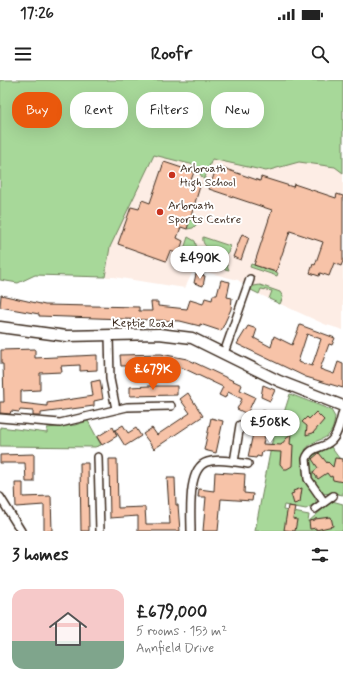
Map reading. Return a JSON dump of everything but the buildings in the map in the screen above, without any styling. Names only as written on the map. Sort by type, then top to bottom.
[{"type":"main road","name":"Keptie Road","points":[[0,327],[66,336],[159,334],[192,338],[279,381],[343,406]]},
{"type":"street","points":[[224,354],[250,279]]},
{"type":"street","points":[[109,335],[110,379],[116,409]]},
{"type":"street","points":[[0,418],[60,423],[116,409],[171,406]]},
{"type":"street","points":[[324,502],[308,479],[306,459],[313,449],[327,444],[335,436],[343,411]]},
{"type":"street","points":[[234,462],[240,425]]},
{"type":"street","points":[[98,457],[100,531]]},
{"type":"street","points":[[191,531],[191,495],[196,473],[199,467],[211,461],[248,464]]},
{"type":"street","points":[[315,509],[332,496]]},
{"type":"street","points":[[0,497],[21,531]]},
{"type":"shaded area","name":"Arbroath High School","points":[[0,80],[343,80],[343,330],[324,324],[252,291],[238,280],[194,269],[185,288],[114,277],[35,275],[18,283],[0,280]]},
{"type":"green space","points":[[0,80],[343,80],[343,173],[335,167],[299,162],[266,171],[212,159],[204,180],[194,165],[154,155],[110,247],[105,277],[35,275],[18,283],[0,280]]},
{"type":"green space","points":[[191,213],[196,216],[197,224],[193,228],[187,229]]},
{"type":"green space","points":[[188,237],[195,241],[198,252],[184,249]]},
{"type":"green space","points":[[203,237],[230,246],[228,253],[225,254],[210,249],[204,244]]},
{"type":"green space","points":[[198,254],[227,265],[229,270],[196,262]]},
{"type":"green space","points":[[251,264],[278,273],[277,276],[250,267]]},
{"type":"green space","points":[[260,285],[280,292],[283,297],[280,304],[269,299],[272,291],[261,289],[259,294],[249,289]]},
{"type":"green space","points":[[290,394],[331,410],[335,417],[331,432],[327,436],[314,442],[305,450],[304,480],[316,497],[316,503],[306,509],[284,505],[283,510],[309,515],[308,522],[332,501],[343,504],[343,531],[255,531],[276,421],[281,422]]},
{"type":"green space","points":[[88,421],[101,445],[95,447],[0,446],[0,427],[47,433],[47,428],[75,425]]},
{"type":"green space","points":[[331,447],[339,458],[343,459],[343,495],[332,493],[323,494],[309,474],[309,457]]},
{"type":"place","name":"Arbroath High School","points":[[172,175]]},
{"type":"place","name":"Arbroath Sports Centre","points":[[160,212]]}]
